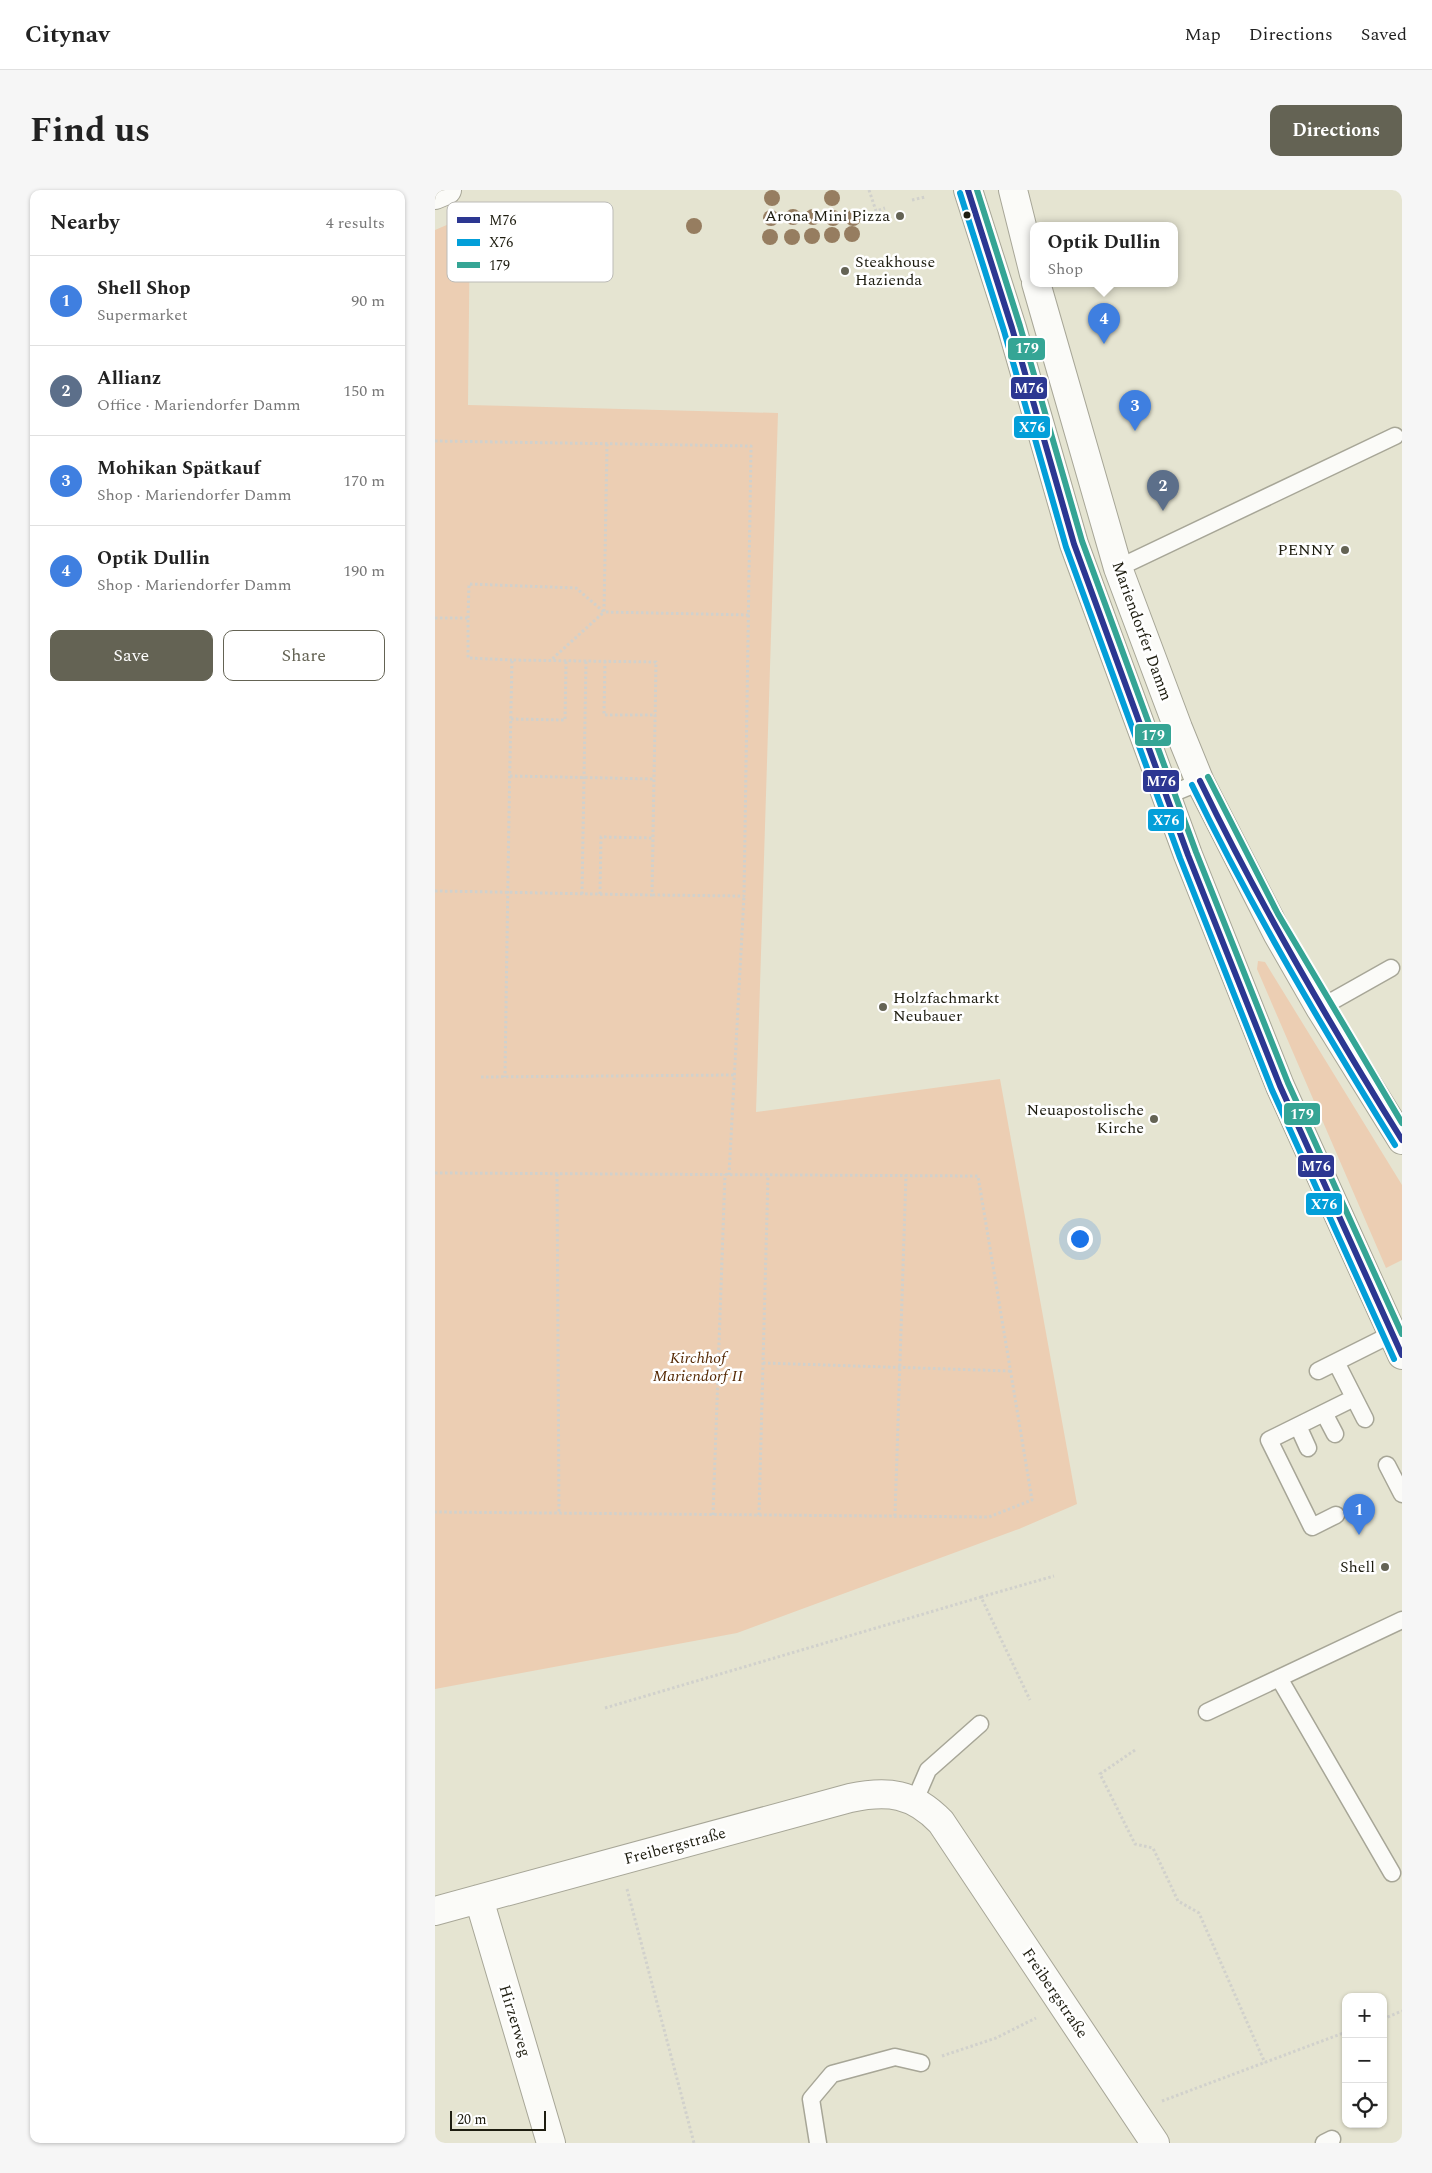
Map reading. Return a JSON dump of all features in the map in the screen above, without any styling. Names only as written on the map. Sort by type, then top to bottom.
[{"type":"main road","points":[[435,195],[447,190]]},
{"type":"main road","name":"Mariendorfer Damm","points":[[968,190],[1012,328],[1075,544],[1166,796],[1280,1086],[1398,1339]]},
{"type":"main road","points":[[1013,190],[1030,258]]},
{"type":"main road","name":"Mariendorfer Damm","points":[[1037,287],[1096,498],[1118,568],[1178,728],[1201,782],[1237,858],[1320,1008],[1402,1140]]},
{"type":"main road","name":"Freibergstraße","points":[[435,1911],[850,1798],[873,1793],[893,1794],[915,1800],[930,1810],[941,1822],[1155,2143]]},
{"type":"main road","name":"Hirzerweg","points":[[479,1899],[551,2143]]},
{"type":"lane","points":[[1118,568],[1395,436]]},
{"type":"lane","points":[[1166,796],[1201,782]]},
{"type":"lane","points":[[1320,1008],[1391,968]]},
{"type":"lane","points":[[1318,1371],[1336,1362],[1398,1339]]},
{"type":"lane","points":[[1336,1362],[1365,1419]]},
{"type":"lane","points":[[1336,1515],[1312,1527],[1269,1440],[1354,1398]]},
{"type":"lane","points":[[1324,1413],[1335,1434]]},
{"type":"lane","points":[[1298,1426],[1308,1448]]},
{"type":"lane","points":[[1387,1465],[1394,1490]]},
{"type":"lane","points":[[1207,1712],[1402,1620]]},
{"type":"lane","points":[[1279,1678],[1392,1874]]},
{"type":"lane","points":[[915,1800],[928,1770],[980,1724]]},
{"type":"lane","points":[[818,2143],[811,2099],[833,2074],[895,2057],[921,2063]]},
{"type":"path","points":[[869,190],[876,211],[885,208]]},
{"type":"path","points":[[912,200],[925,196]]},
{"type":"path","points":[[435,441],[751,446],[744,896],[727,1175],[713,1515]]},
{"type":"path","points":[[550,660],[604,612],[607,444]]},
{"type":"path","points":[[652,895],[657,662],[468,658],[469,584],[576,588],[604,612],[749,615]]},
{"type":"path","points":[[435,618],[468,618]]},
{"type":"path","points":[[505,1076],[512,660]]},
{"type":"path","points":[[511,719],[565,720],[566,661]]},
{"type":"path","points":[[582,894],[586,661]]},
{"type":"path","points":[[605,661],[604,715],[656,715]]},
{"type":"path","points":[[510,776],[655,779]]},
{"type":"path","points":[[600,894],[601,837],[654,838]]},
{"type":"path","points":[[435,891],[744,896]]},
{"type":"path","points":[[481,1077],[733,1075]]},
{"type":"path","points":[[435,1173],[978,1176],[1032,1500],[989,1517],[435,1512]]},
{"type":"path","points":[[557,1174],[559,1514]]},
{"type":"path","points":[[759,1515],[768,1175]]},
{"type":"path","points":[[895,1516],[906,1175]]},
{"type":"path","points":[[763,1363],[1010,1371]]},
{"type":"path","points":[[605,1708],[1054,1576]]},
{"type":"path","points":[[981,1596],[1030,1700]]},
{"type":"path","points":[[1135,1750],[1101,1774],[1135,1844],[1153,1848],[1178,1901],[1199,1913],[1265,2063]]},
{"type":"path","points":[[625,1884],[694,2143]]},
{"type":"path","points":[[1387,2017],[1402,2011]]},
{"type":"path","points":[[921,2063],[996,2038],[1043,2015]]},
{"type":"path","points":[[1155,2104],[1342,2034]]},
{"type":"green space","name":"Kirchhof Mariendorf II","points":[[447,225],[447,282],[469,282],[468,405],[778,413],[756,1112],[1000,1079],[1077,1504],[1019,1529],[737,1633],[435,1689],[435,230]]},
{"type":"green space","points":[[1258,961],[1265,962],[1402,1185],[1402,1260],[1386,1268],[1257,969]]},
{"type":"transit line","name":"M76","points":[[968,190],[1012,328],[1074,544],[1188,855],[1280,1086],[1402,1355]]},
{"type":"transit line","name":"179","points":[[977,190],[1020,326],[1082,541],[1196,852],[1288,1083],[1402,1334]]},
{"type":"transit line","name":"X76","points":[[960,193],[1004,331],[1066,547],[1180,858],[1272,1090],[1394,1359]]},
{"type":"transit line","name":"179","points":[[1208,777],[1278,914],[1402,1123]]},
{"type":"transit line","name":"M76","points":[[1200,781],[1296,963],[1402,1140]]},
{"type":"transit line","name":"X76","points":[[1192,785],[1263,922],[1395,1145]]},
{"type":"place","name":"Arona Mini Pizza","points":[[900,216]]},
{"type":"place","name":"Steakhouse Hazienda","points":[[845,271]]},
{"type":"place","name":"Optik Dullin","points":[[1104,344]]},
{"type":"place","name":"Mohikan Spätkauf","points":[[1135,431]]},
{"type":"place","name":"Allianz","points":[[1163,511]]},
{"type":"place","name":"PENNY","points":[[1345,550]]},
{"type":"place","name":"Holzfachmarkt Neubauer","points":[[883,1007]]},
{"type":"place","name":"Neuapostolische Kirche","points":[[1154,1119]]},
{"type":"place","name":"Shell Shop","points":[[1359,1535]]},
{"type":"place","name":"Shell","points":[[1385,1567]]}]
